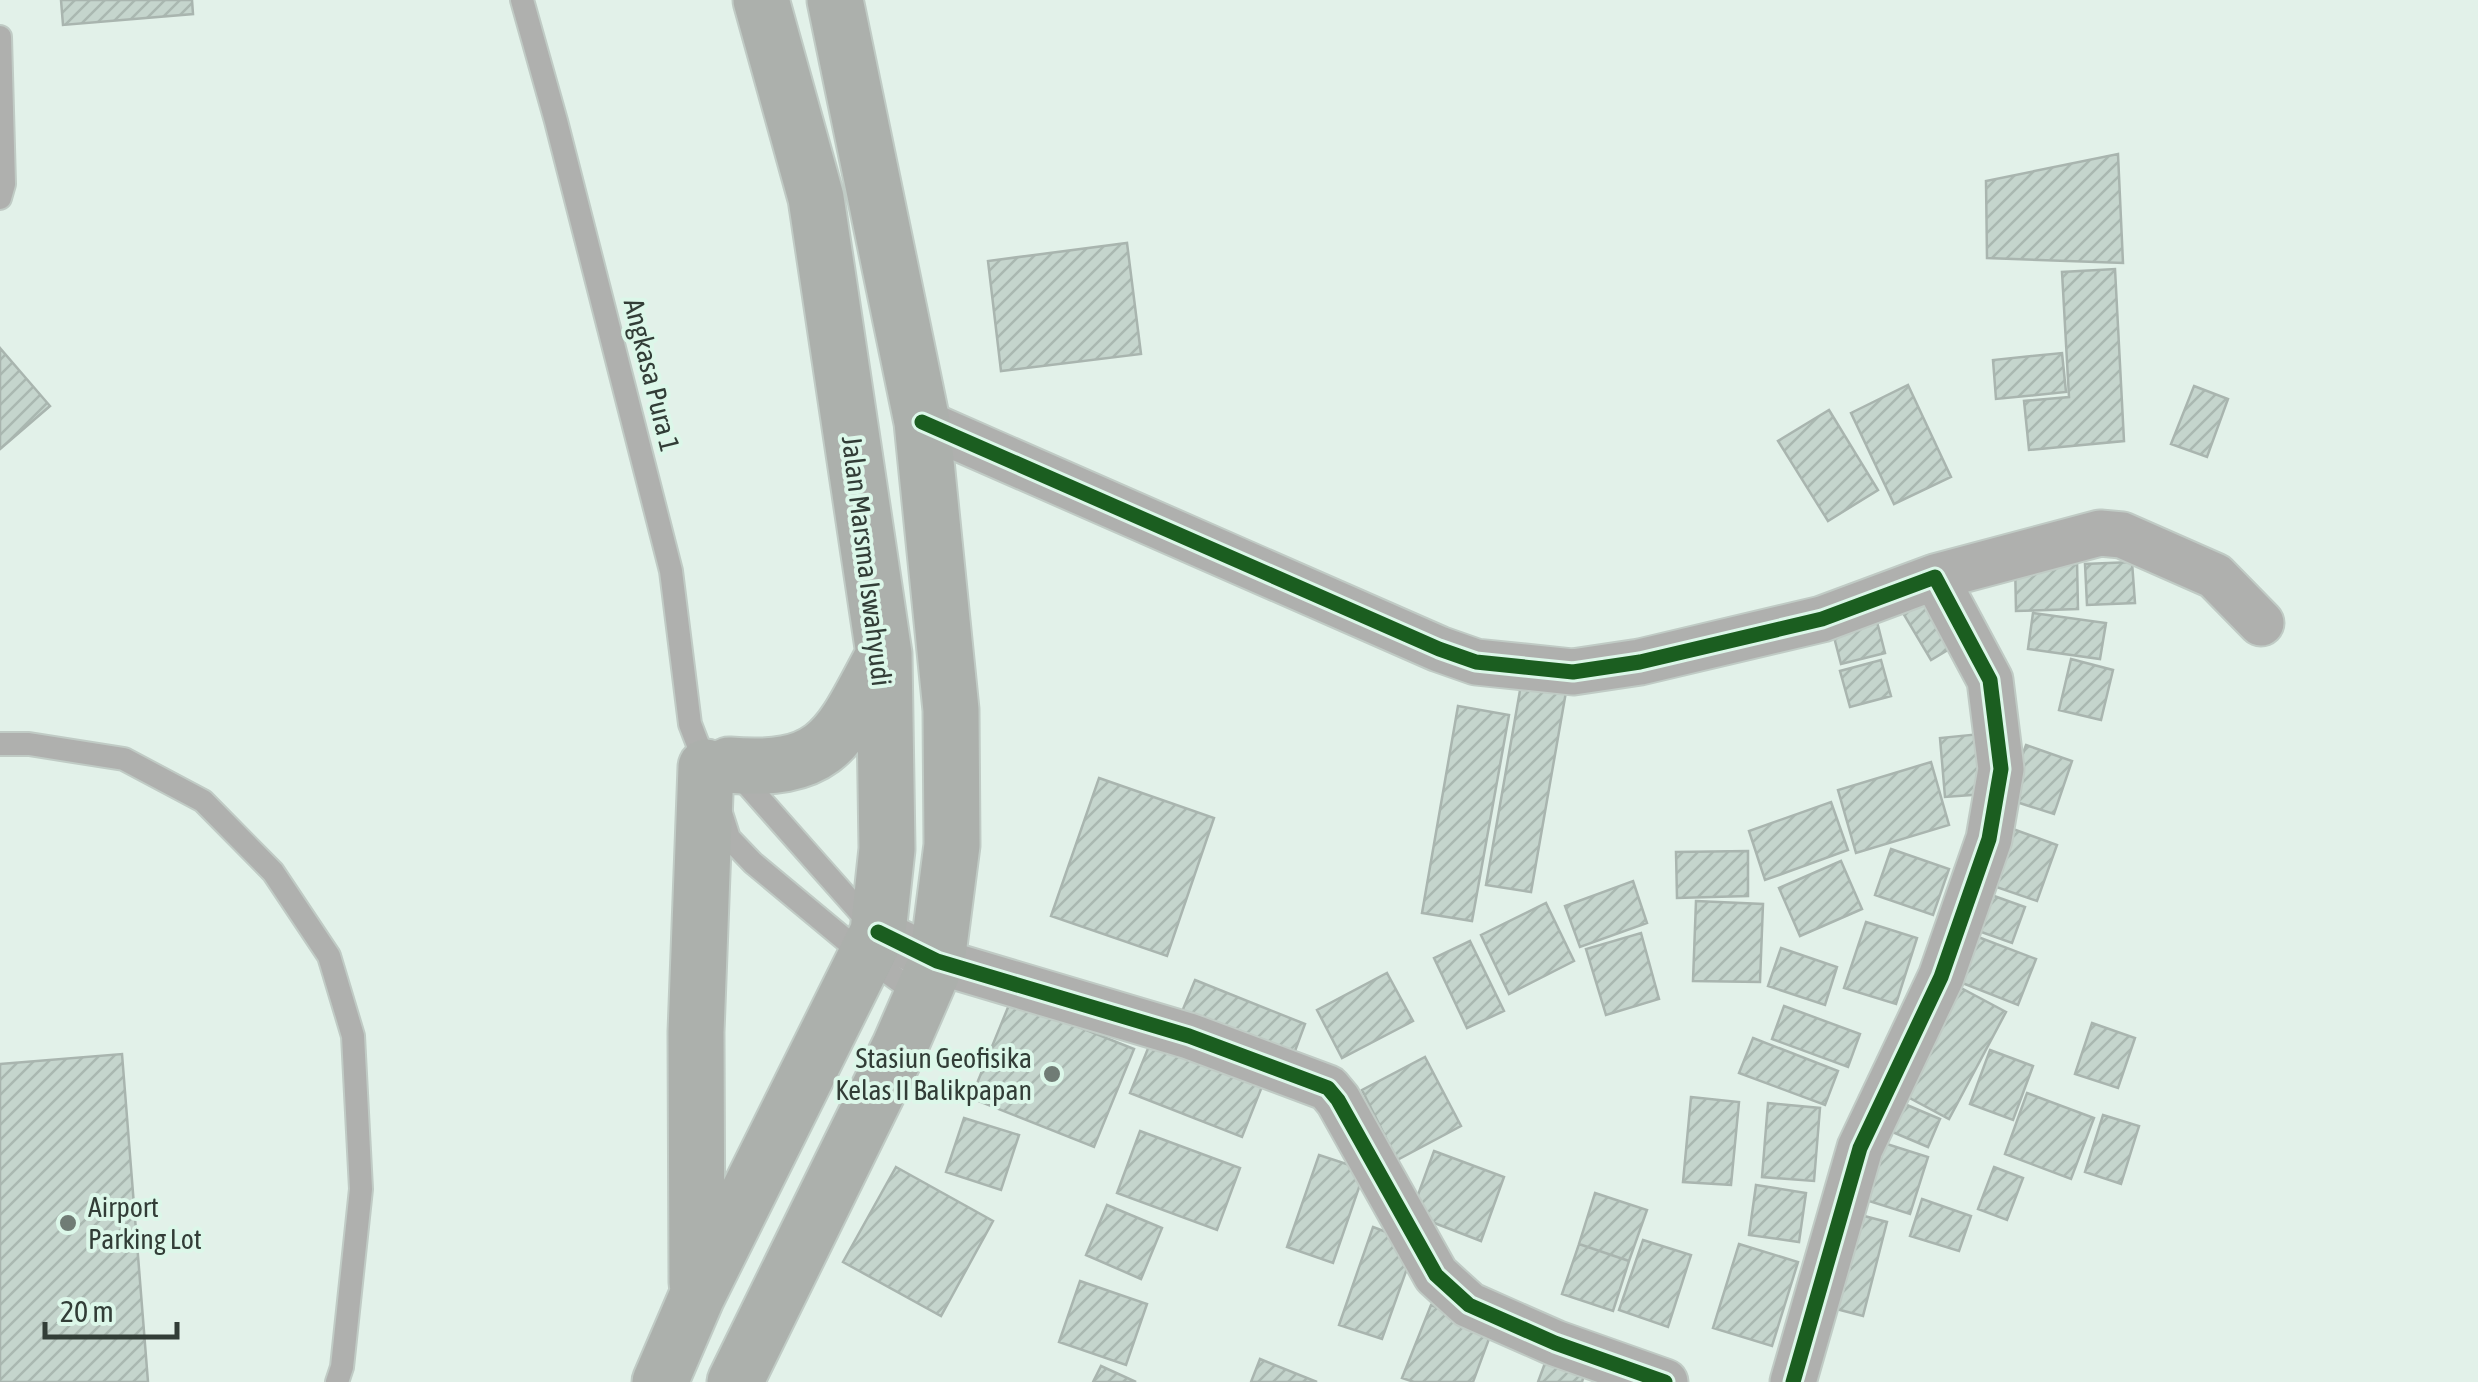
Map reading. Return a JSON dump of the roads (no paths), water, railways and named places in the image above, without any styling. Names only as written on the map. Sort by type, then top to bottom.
[{"type":"highway","name":"Jalan Marsma Iswahyudi","points":[[660,1382],[697,1296],[872,944],[887,849],[884,654],[816,198],[761,0]]},
{"type":"highway","points":[[735,1382],[877,1095],[929,979],[952,845],[951,710],[922,422],[835,0]]},
{"type":"highway","points":[[697,1296],[696,1032],[708,752],[764,768],[816,755],[852,713],[884,654]]},
{"type":"highway","points":[[811,1066],[877,1095]]},
{"type":"street","points":[[922,422],[1210,551],[1476,662],[1573,672],[1640,662],[1822,620],[1936,578],[2100,533],[2122,534],[2215,576],[2261,623]]},
{"type":"street","points":[[1792,1382],[1860,1148],[1942,977],[1989,839],[2002,769],[1990,680],[1936,578]]},
{"type":"street","points":[[872,944],[929,979],[1189,1036],[1328,1088],[1436,1274],[1469,1305],[1607,1373],[1665,1382]]},
{"type":"lane","name":"Angkasa Pura 1","points":[[522,0],[671,571],[729,838],[753,863],[872,944]]},
{"type":"lane","points":[[0,38],[4,184],[0,198]]},
{"type":"lane","points":[[0,744],[29,744],[124,759],[203,801],[273,872],[329,956],[352,1036],[361,1189],[342,1367],[337,1382]]},
{"type":"lane","points":[[708,752],[856,911],[872,944]]},
{"type":"place","name":"Stasiun Geofisika Kelas II Balikpapan","points":[[1052,1074]]},
{"type":"place","name":"Airport Parking Lot","points":[[68,1223]]}]
